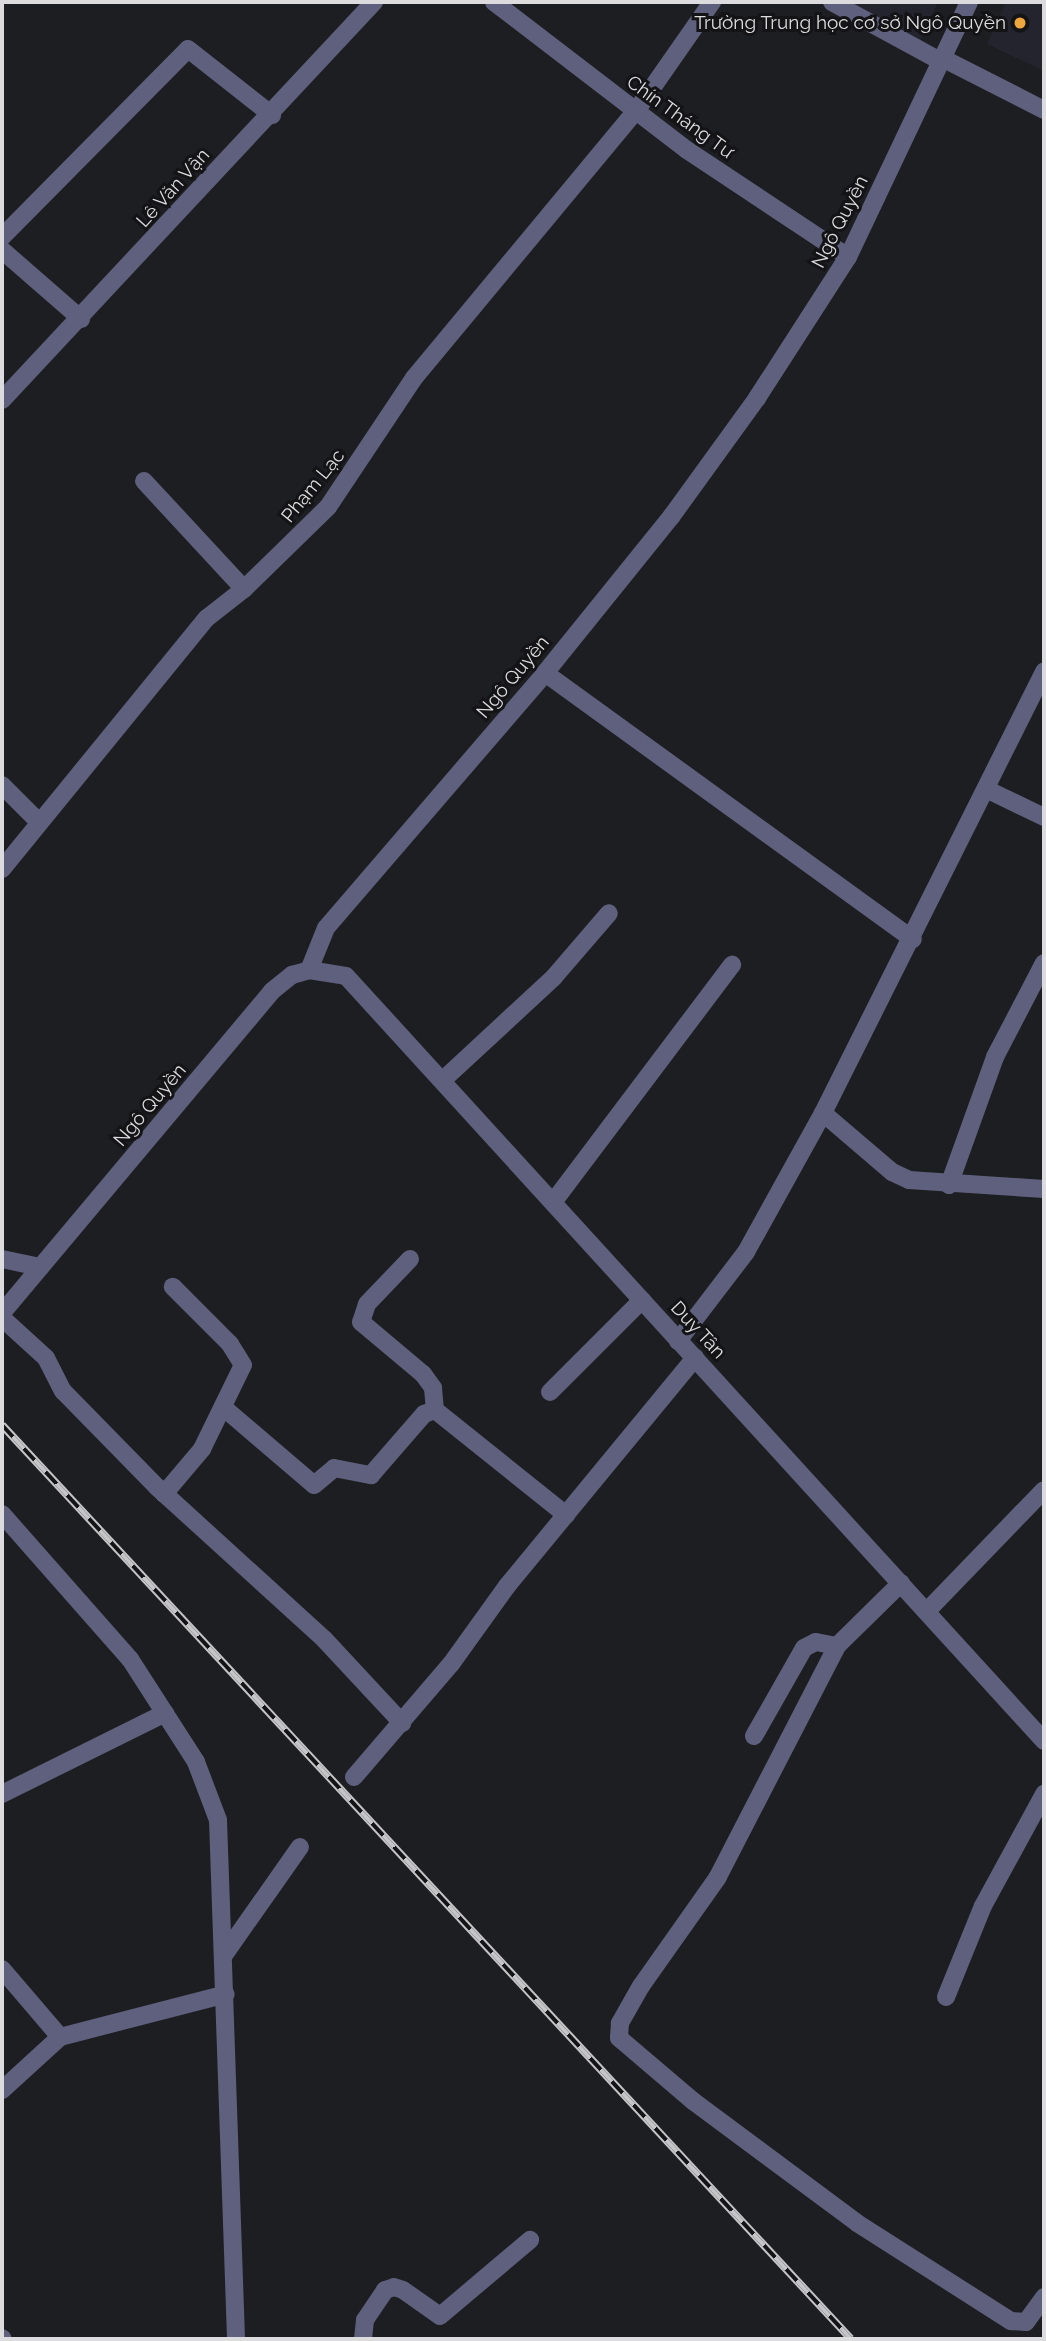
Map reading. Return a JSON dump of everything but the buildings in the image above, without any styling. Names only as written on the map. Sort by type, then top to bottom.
[{"type":"street","name":"Lê Văn Vận","points":[[2,400],[272,115],[374,2]]},
{"type":"street","name":"Chín Tháng Tư","points":[[494,2],[636,111],[848,257]]},
{"type":"street","name":"Phạm Lạc","points":[[2,869],[207,618],[244,589],[328,507],[414,379],[636,111],[712,2]]},
{"type":"street","points":[[832,2],[1044,110]]},
{"type":"street","name":"Ngô Quyền","points":[[2,1315],[272,991],[292,975],[309,970],[326,928],[545,673],[688,494],[848,257],[969,2]]},
{"type":"street","points":[[2,237],[188,49],[272,115]]},
{"type":"street","points":[[2,250],[81,319]]},
{"type":"street","points":[[144,481],[244,589]]},
{"type":"street","points":[[678,1341],[746,1252],[823,1113],[988,790],[1044,671]]},
{"type":"street","points":[[545,673],[913,939]]},
{"type":"street","points":[[2,785],[39,822]]},
{"type":"street","points":[[988,790],[1044,817]]},
{"type":"street","points":[[444,1079],[554,977],[609,913]]},
{"type":"street","points":[[949,1185],[995,1057],[1044,963]]},
{"type":"street","points":[[554,1202],[732,965]]},
{"type":"street","name":"Duy Tân","points":[[309,970],[330,971],[358,985],[678,1341],[1044,1741]]},
{"type":"street","points":[[823,1113],[892,1172],[909,1180],[949,1185],[1044,1189]]},
{"type":"street","points":[[2,1259],[40,1267]]},
{"type":"street","points":[[410,1259],[367,1304],[361,1322],[423,1374],[433,1388],[435,1409],[566,1515]]},
{"type":"street","points":[[164,1494],[202,1449],[243,1365],[230,1344],[173,1287]]},
{"type":"street","points":[[550,1392],[642,1300]]},
{"type":"street","points":[[2,1315],[46,1358],[63,1391],[164,1494],[324,1639],[402,1723]]},
{"type":"street","points":[[354,1777],[402,1723],[566,1515],[695,1358]]},
{"type":"street","points":[[224,1408],[314,1485],[334,1468],[371,1475],[424,1414],[435,1409]]},
{"type":"street","points":[[927,1611],[1044,1490]]},
{"type":"street","points":[[2,1514],[116,1640],[196,1762],[218,1820],[236,2339]]},
{"type":"street","points":[[901,1583],[837,1646],[718,1877],[640,1986],[620,2023],[619,2038],[694,2101],[857,2223],[1011,2321],[1026,2322],[1044,2297]]},
{"type":"street","points":[[754,1736],[804,1648],[816,1642],[837,1646]]},
{"type":"street","points":[[2,1794],[165,1713]]},
{"type":"street","points":[[946,1997],[983,1906],[1044,1794]]},
{"type":"street","points":[[224,1955],[300,1847]]},
{"type":"street","points":[[2,1971],[60,2037]]},
{"type":"street","points":[[2,2090],[60,2037],[226,1994]]},
{"type":"street","points":[[363,2339],[365,2320],[385,2290],[394,2287],[403,2290],[440,2316],[530,2240]]},
{"type":"shaded area","points":[[842,2],[938,2],[918,45]]},
{"type":"shaded area","name":"Trường Trung học cơ sở Ngô Quyền","points":[[1006,2],[1044,2],[1044,71],[987,44]]},
{"type":"railway","points":[[2,1425],[851,2339]]},
{"type":"place","name":"Trường Trung học cơ sở Ngô Quyền","points":[[1020,23]]}]
